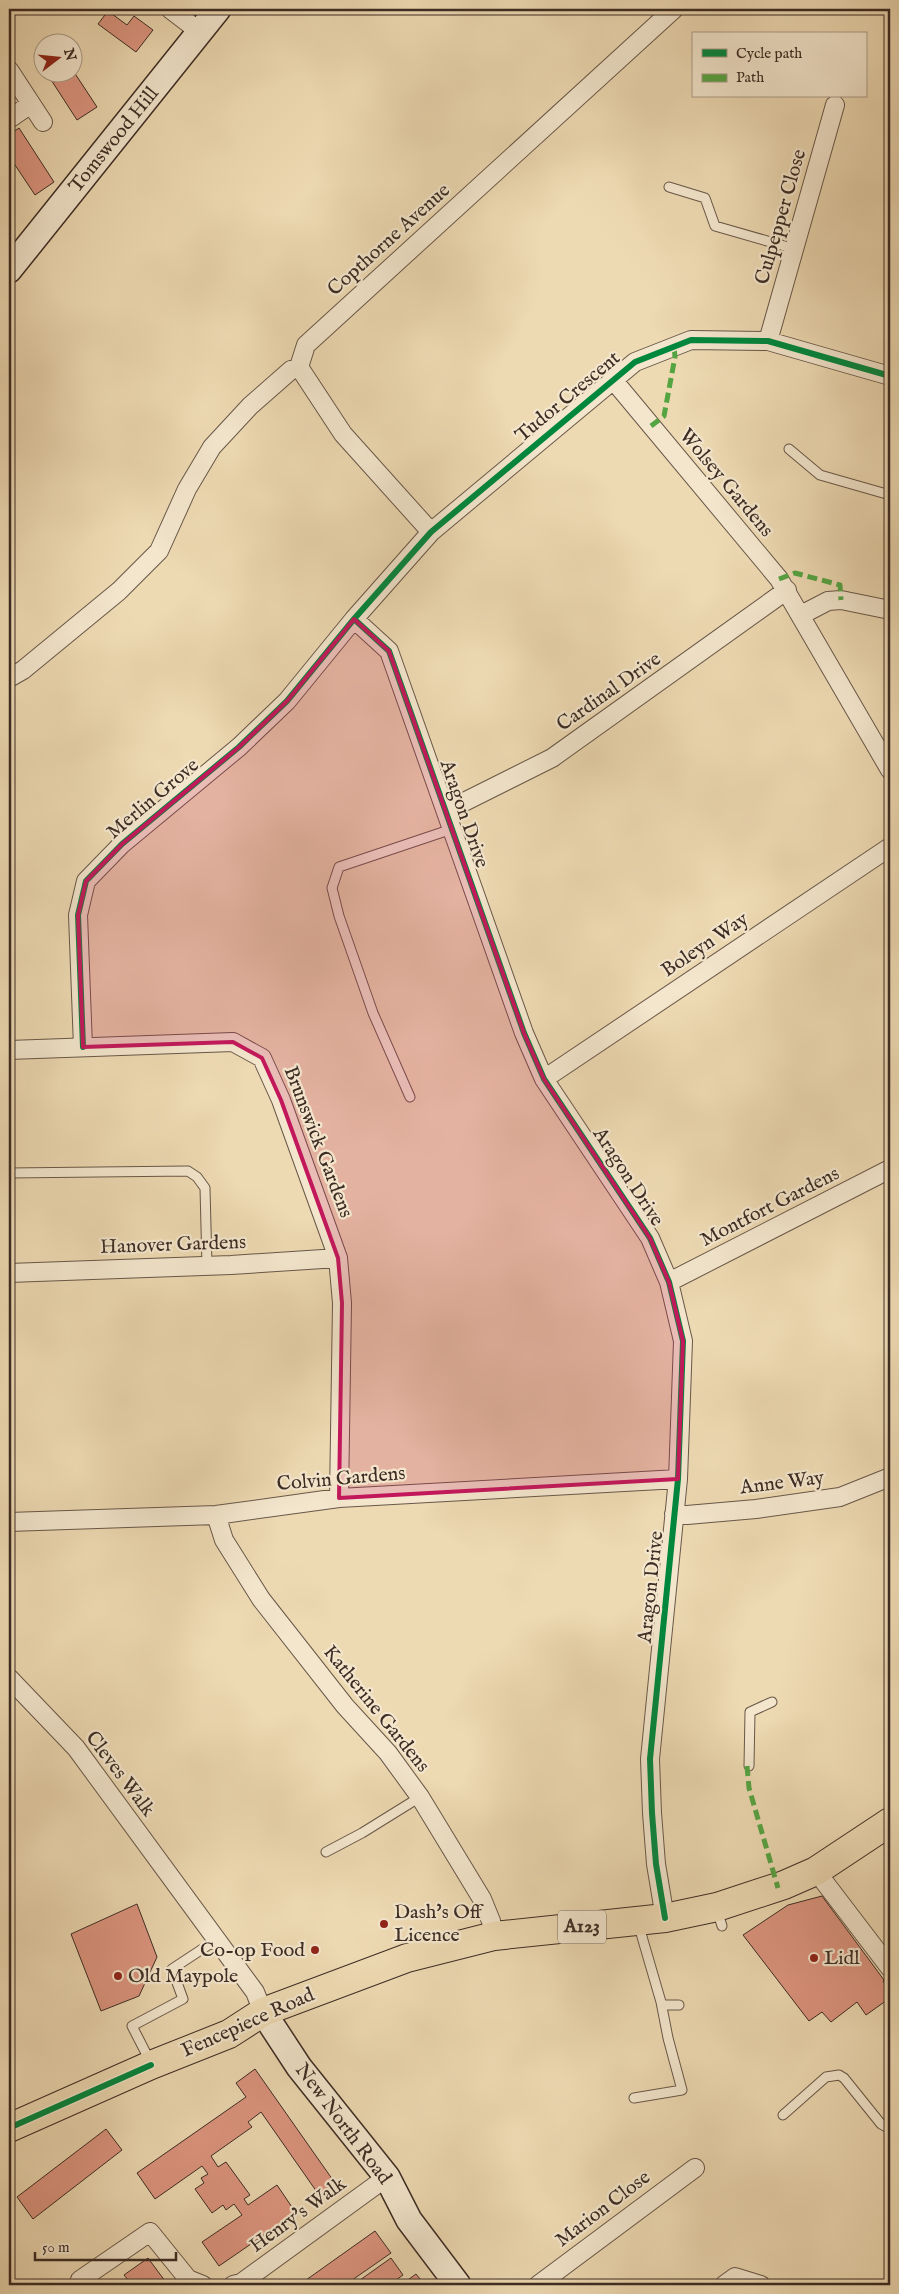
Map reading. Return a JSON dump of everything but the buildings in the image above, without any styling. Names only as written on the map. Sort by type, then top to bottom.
[{"type":"main road","name":"Fencepiece Road","points":[[9,2126],[229,2034],[263,2012],[407,1958],[494,1936],[665,1918],[719,1917],[816,1871],[890,1822]]},
{"type":"street","points":[[170,9],[200,32]]},
{"type":"street","name":"Tomswood Hill","points":[[9,270],[218,9]]},
{"type":"street","name":"Copthorne Avenue","points":[[299,367],[306,345],[674,9]]},
{"type":"street","points":[[9,70],[43,122]]},
{"type":"street","points":[[9,119],[31,104]]},
{"type":"street","name":"Culpepper Close","points":[[768,341],[835,105]]},
{"type":"street","name":"Tudor Crescent","points":[[354,619],[431,532],[635,362],[691,340],[768,341],[890,376]]},
{"type":"street","points":[[9,678],[23,670],[119,591],[159,551],[187,489],[212,447],[250,406],[291,370],[299,367],[343,434],[431,532]]},
{"type":"street","name":"Wolsey Gardens","points":[[614,381],[779,578],[890,770]]},
{"type":"street","name":"Cardinal Drive","points":[[446,811],[552,758],[786,590]]},
{"type":"street","points":[[801,615],[828,601],[841,600],[890,610]]},
{"type":"street","name":"Aragon Drive","points":[[354,619],[389,651],[524,1033],[544,1079],[650,1238],[669,1282],[684,1341],[678,1478],[650,1759],[656,1864],[665,1918]]},
{"type":"street","name":"Merlin Grove","points":[[83,1047],[78,915],[86,882],[122,844],[239,747],[287,701],[354,619]]},
{"type":"street","name":"Boleyn Way","points":[[544,1079],[890,847]]},
{"type":"street","name":"Brunswick Gardens","points":[[9,1050],[233,1042],[262,1058],[281,1100],[338,1258],[342,1303],[339,1498]]},
{"type":"street","name":"Montfort Gardens","points":[[669,1282],[890,1169]]},
{"type":"street","name":"Hanover Gardens","points":[[9,1273],[207,1266],[338,1258]]},
{"type":"street","name":"Anne Way","points":[[674,1514],[756,1509],[840,1497],[890,1477]]},
{"type":"street","name":"Colvin Gardens","points":[[9,1522],[216,1515],[339,1498],[678,1478]]},
{"type":"street","name":"Katherine Gardens","points":[[216,1515],[224,1540],[261,1599],[345,1706],[388,1753],[420,1797],[482,1899],[491,1921],[494,1936]]},
{"type":"street","name":"Cleves Walk","points":[[9,1678],[76,1748],[255,1992],[263,2012]]},
{"type":"street","points":[[816,1871],[890,1968]]},
{"type":"street","name":"New North Road","points":[[263,2012],[299,2068],[387,2176],[409,2220],[458,2285]]},
{"type":"street","name":"Marion Close","points":[[538,2285],[695,2168]]},
{"type":"street","name":"Henry's Walk","points":[[233,2285],[241,2283],[387,2176]]},
{"type":"street","points":[[88,2280],[150,2232],[188,2279],[203,2285]]},
{"type":"street","points":[[724,2285],[735,2277],[761,2285]]},
{"type":"lane","points":[[669,187],[705,198],[715,226],[795,249]]},
{"type":"lane","points":[[789,449],[820,475],[890,495]]},
{"type":"lane","points":[[410,1097],[373,1013],[339,916],[332,888],[339,867],[452,829]]},
{"type":"lane","points":[[9,1173],[188,1171],[197,1177],[205,1188],[207,1266]]},
{"type":"lane","points":[[749,1766],[750,1712],[772,1702]]},
{"type":"lane","points":[[326,1852],[362,1833],[420,1797]]},
{"type":"lane","points":[[634,2098],[682,2090],[668,2038],[661,2002],[637,1921]]},
{"type":"lane","points":[[151,2065],[132,2026],[184,1999],[172,1969],[216,1940]]},
{"type":"lane","points":[[661,2002],[663,2005],[679,2005]]},
{"type":"lane","points":[[783,2115],[826,2077],[839,2075],[844,2078],[881,2124],[890,2129]]},
{"type":"highlighted area","points":[[354,619],[389,651],[524,1033],[544,1079],[650,1238],[669,1282],[683,1341],[678,1479],[339,1498],[342,1303],[338,1258],[281,1100],[262,1058],[233,1042],[83,1047],[78,915],[86,881],[122,844],[239,747],[287,701]]},
{"type":"marked path","points":[[651,426],[664,416],[675,357],[674,346]]},
{"type":"marked path","points":[[779,579],[795,573],[840,585],[841,600]]},
{"type":"marked path","points":[[747,1766],[749,1788],[778,1888]]},
{"type":"cycle path","points":[[83,1047],[78,915],[86,881],[122,844],[239,747],[287,701],[354,619],[431,532],[635,362],[691,340],[768,341],[890,376]]},
{"type":"cycle path","points":[[354,619],[389,651],[524,1033],[544,1079],[650,1238],[669,1282],[683,1341],[678,1479],[650,1759],[656,1864],[665,1918]]},
{"type":"cycle path","points":[[9,2128],[151,2065]]},
{"type":"place","name":"Dash's Off Licence","points":[[384,1924]]},
{"type":"place","name":"Co-op Food","points":[[315,1950]]},
{"type":"place","name":"Lidl","points":[[814,1958]]},
{"type":"place","name":"Old Maypole","points":[[118,1976]]}]
